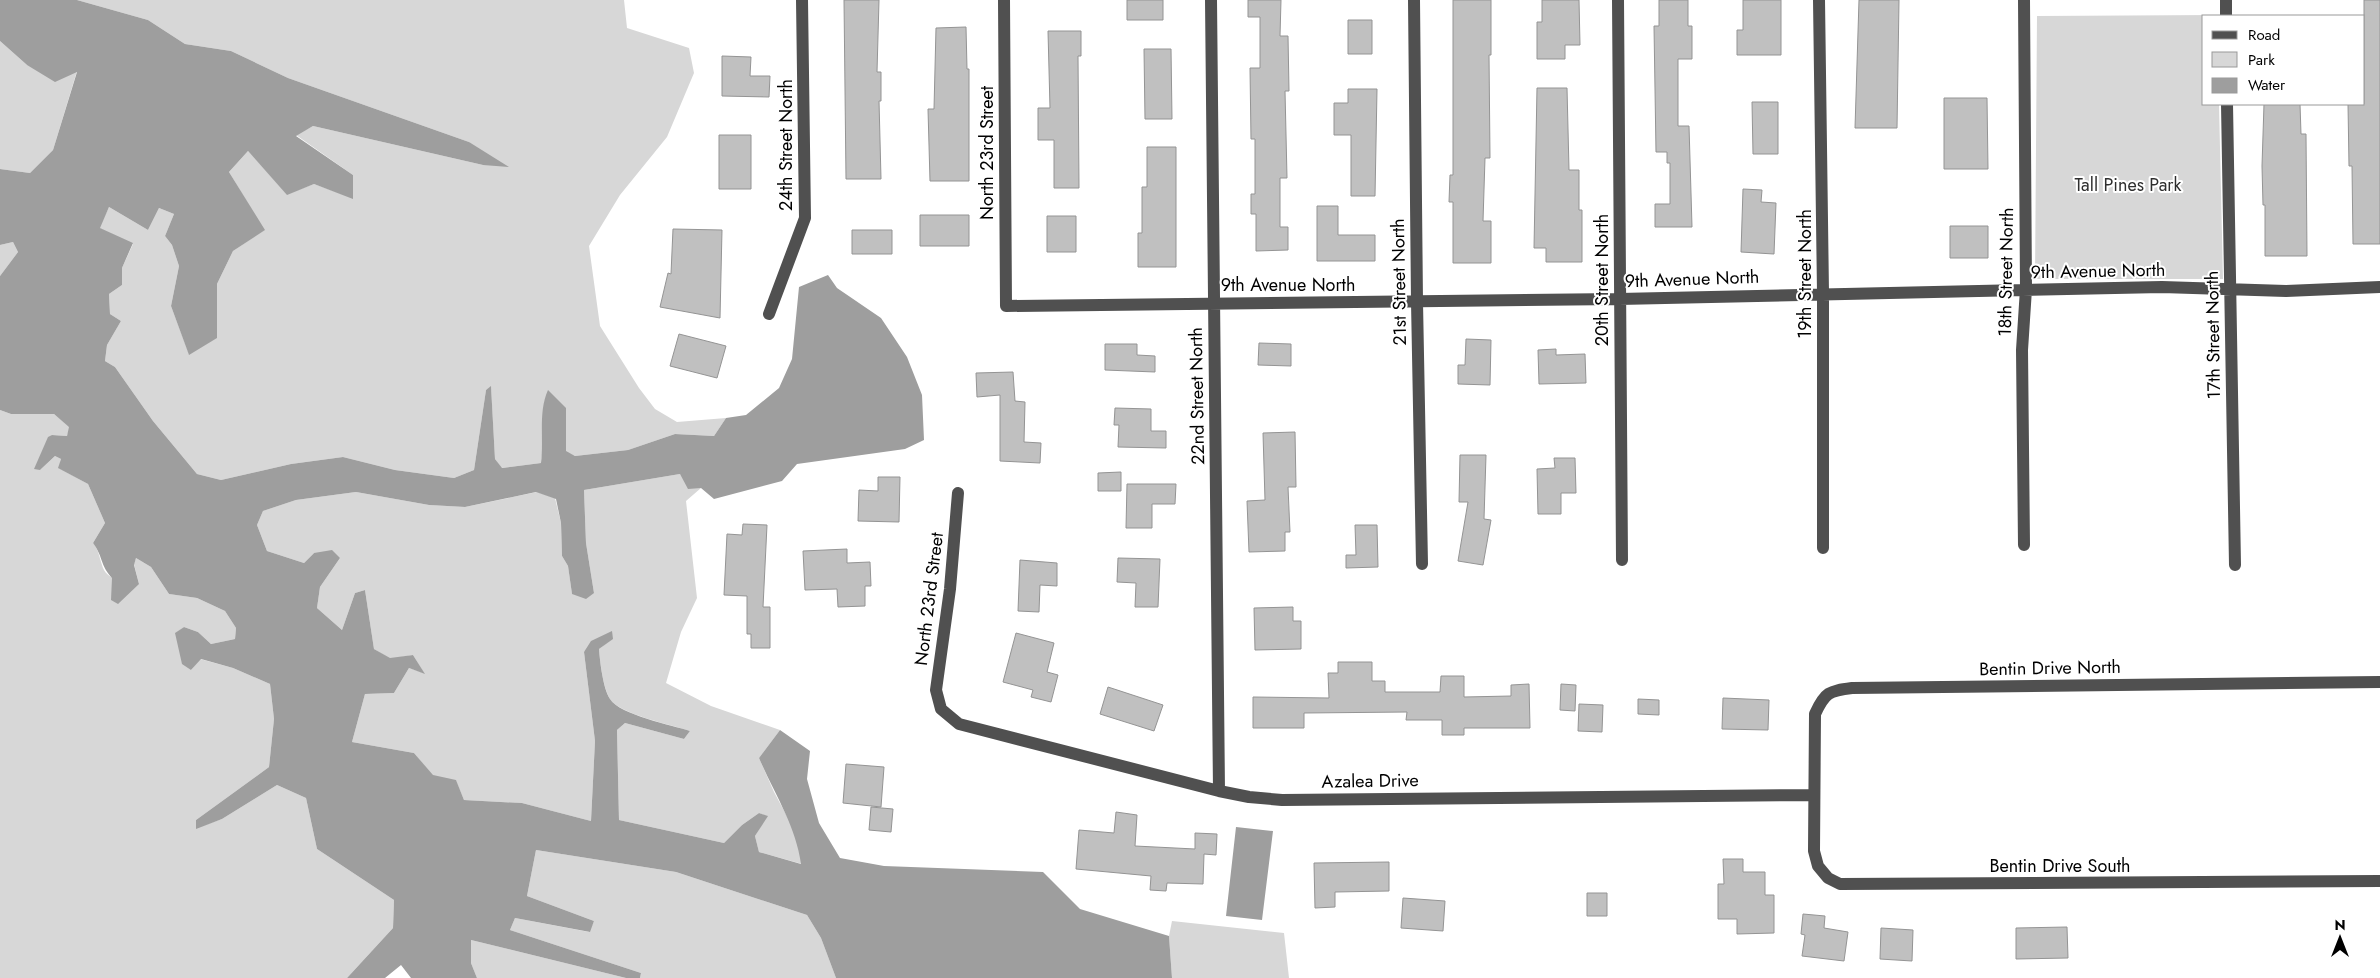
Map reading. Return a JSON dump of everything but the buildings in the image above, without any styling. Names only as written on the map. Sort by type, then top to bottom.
[{"type":"street","name":"24th Street North","points":[[769,314],[805,218],[802,0]]},
{"type":"street","name":"North 23rd Street","points":[[1004,0],[1006,306]]},
{"type":"street","name":"22nd Street North","points":[[1211,0],[1219,791]]},
{"type":"street","name":"21st Street North","points":[[1414,0],[1416,302],[1422,564]]},
{"type":"street","name":"20th Street North","points":[[1618,0],[1622,560]]},
{"type":"street","name":"19th Street North","points":[[1819,0],[1823,293],[1823,548]]},
{"type":"street","name":"18th Street North","points":[[2024,0],[2026,289],[2022,350],[2024,545]]},
{"type":"street","points":[[2226,0],[2226,15]]},
{"type":"street","name":"17th Street North","points":[[2227,105],[2235,565]]},
{"type":"street","name":"9th Avenue North","points":[[1006,306],[1619,299],[2162,287],[2286,291],[2380,287]]},
{"type":"street","name":"North 23rd Street","points":[[941,709],[936,690],[950,589],[958,493]]},
{"type":"street","name":"Bentin Drive North","points":[[1814,795],[1815,714],[1821,702],[1832,690],[1852,688],[2380,682]]},
{"type":"street","name":"Azalea Drive","points":[[941,709],[959,724],[1219,791],[1249,797],[1282,800],[1814,795]]},
{"type":"street","name":"Bentin Drive South","points":[[1814,795],[1814,852],[1818,866],[1828,878],[1840,884],[2380,881]]},
{"type":"green space","points":[[77,0],[624,0],[627,28],[689,48],[694,73],[667,137],[620,195],[589,246],[600,326],[639,388],[655,409],[677,422],[726,418],[714,436],[675,434],[628,450],[575,456],[566,452],[566,408],[544,438],[541,463],[501,468],[495,459],[491,387],[486,390],[474,470],[454,478],[395,470],[343,457],[291,464],[221,480],[197,474],[153,421],[115,367],[105,361],[107,345],[121,321],[110,314],[109,294],[122,285],[122,268],[133,244],[99,228],[109,207],[148,230],[159,208],[174,214],[165,236],[172,245],[179,266],[171,306],[189,354],[216,338],[217,284],[233,251],[264,230],[229,172],[248,151],[287,194],[314,184],[353,198],[353,175],[296,135],[313,126],[483,165],[469,142],[288,78],[231,51],[185,44],[148,20]]},
{"type":"green space","name":"Tall Pines Park","points":[[2202,15],[2202,105],[2219,105],[2223,279],[2035,279],[2037,16]]},
{"type":"green space","points":[[0,41],[27,65],[77,71],[53,150],[30,173],[0,169]]},
{"type":"green space","points":[[13,242],[18,252],[0,276],[0,245]]},
{"type":"green space","points":[[0,410],[11,414],[54,414],[70,427],[67,436],[52,435],[40,470],[55,456],[61,459],[59,468],[88,484],[105,523],[93,543],[107,574],[117,579],[139,584],[134,564],[136,558],[151,567],[169,594],[197,598],[225,611],[236,628],[235,639],[211,644],[198,632],[184,627],[176,633],[191,670],[200,659],[233,668],[270,684],[274,719],[269,767],[196,820],[196,828],[222,819],[277,785],[306,798],[317,849],[394,900],[393,928],[347,978],[0,978]]},
{"type":"green space","points":[[680,474],[701,488],[686,501],[697,598],[681,632],[666,683],[711,706],[780,730],[759,758],[774,792],[795,831],[802,864],[759,852],[755,836],[767,816],[759,813],[742,825],[724,843],[619,820],[617,730],[625,723],[684,739],[690,731],[635,714],[615,704],[610,699],[604,681],[599,649],[612,639],[584,652],[595,741],[591,821],[522,803],[464,800],[456,781],[433,776],[414,753],[352,742],[365,694],[394,693],[409,668],[424,673],[413,655],[390,659],[374,649],[365,590],[355,593],[342,630],[317,608],[320,587],[340,558],[314,553],[304,563],[267,551],[257,525],[263,511],[296,500],[356,492],[429,505],[465,507],[537,492],[555,498],[561,523],[562,556],[568,566],[572,594],[594,593],[586,543],[584,490]]},
{"type":"green space","points":[[536,850],[676,872],[807,915],[821,938],[836,978],[640,978],[641,973],[510,930],[515,918],[589,932],[594,921],[527,896]]},
{"type":"green space","points":[[1172,921],[1284,933],[1289,978],[1172,978],[1169,936]]},
{"type":"green space","points":[[471,940],[626,978],[477,978],[471,963]]},
{"type":"water","points":[[0,0],[77,0],[148,20],[185,44],[231,51],[288,78],[469,142],[509,167],[483,165],[313,126],[296,136],[353,175],[353,199],[314,184],[287,195],[248,151],[229,172],[265,230],[233,251],[217,284],[217,338],[189,355],[171,306],[179,266],[172,245],[165,236],[174,214],[159,208],[148,230],[109,207],[100,228],[133,243],[122,268],[122,285],[109,294],[110,314],[121,321],[107,345],[105,361],[115,367],[153,421],[197,474],[221,480],[291,464],[343,457],[395,470],[454,478],[474,470],[486,390],[491,386],[495,459],[502,468],[541,463],[542,416],[548,390],[566,408],[566,451],[575,456],[628,450],[675,434],[714,436],[726,418],[746,415],[779,388],[792,359],[799,287],[828,275],[837,288],[881,318],[907,357],[922,395],[924,440],[905,449],[797,464],[782,481],[714,499],[701,488],[688,489],[680,474],[584,490],[586,543],[594,593],[586,599],[572,594],[568,566],[562,556],[561,523],[556,499],[536,492],[465,507],[429,505],[356,492],[296,500],[263,511],[257,525],[267,551],[304,563],[314,553],[332,550],[340,558],[320,587],[317,608],[342,630],[355,593],[365,590],[374,649],[390,658],[413,655],[425,674],[409,668],[394,693],[365,694],[352,742],[414,753],[433,775],[456,780],[464,800],[522,803],[591,821],[595,741],[584,652],[591,641],[612,631],[613,639],[599,649],[604,682],[610,699],[616,705],[635,715],[690,731],[684,739],[625,723],[617,730],[619,820],[724,843],[742,825],[759,813],[768,816],[755,836],[759,852],[801,864],[794,836],[784,810],[759,758],[780,730],[810,751],[807,779],[819,823],[840,858],[884,866],[1043,872],[1080,909],[1169,936],[1172,978],[836,978],[821,938],[807,915],[676,872],[536,850],[527,896],[594,921],[590,932],[515,918],[510,930],[641,973],[640,978],[626,978],[471,940],[471,963],[477,978],[411,978],[401,965],[385,978],[347,978],[393,928],[394,900],[317,849],[306,798],[277,785],[222,819],[196,829],[196,820],[269,767],[274,719],[270,684],[233,668],[201,659],[191,670],[182,664],[175,633],[184,627],[198,632],[211,644],[235,639],[236,628],[225,611],[197,598],[169,594],[151,567],[136,558],[134,565],[139,584],[118,604],[111,600],[112,578],[105,569],[99,552],[93,543],[105,523],[88,484],[58,468],[61,459],[55,456],[40,470],[34,469],[48,437],[52,435],[67,436],[69,427],[54,414],[11,414],[0,410],[0,276],[18,252],[13,242],[0,245],[0,169],[30,173],[53,150],[77,72],[55,82],[27,65],[0,41]]},
{"type":"water","points":[[1236,827],[1273,831],[1262,920],[1226,916]]}]
